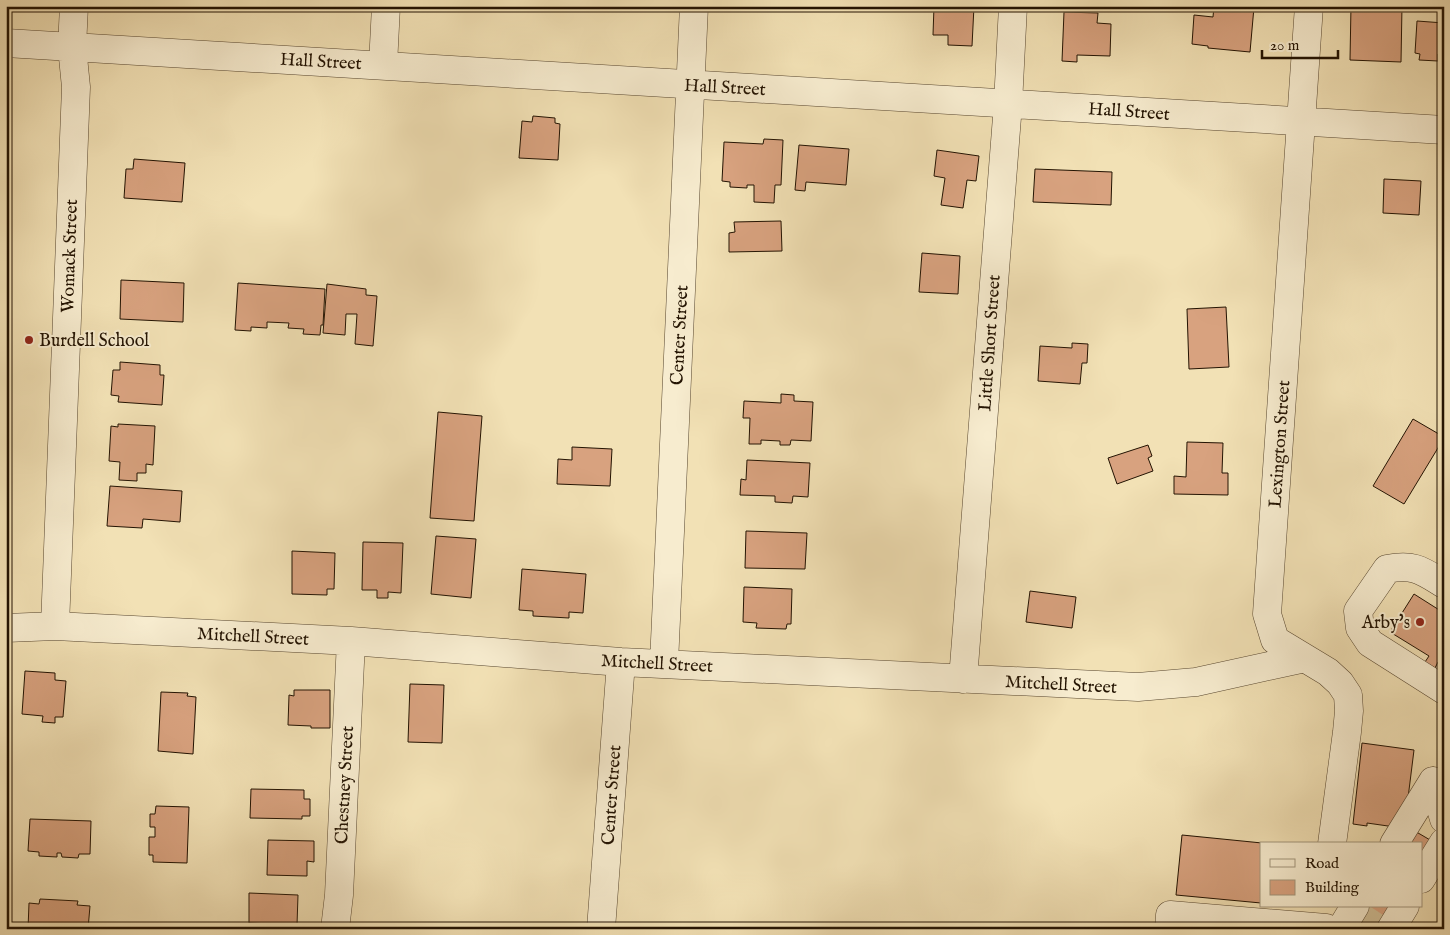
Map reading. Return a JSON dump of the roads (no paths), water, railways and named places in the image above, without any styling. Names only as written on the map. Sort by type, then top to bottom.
[{"type":"street","name":"Womack Street","points":[[55,626],[76,87],[72,47],[74,6]]},
{"type":"street","points":[[383,64],[386,6]]},
{"type":"street","name":"Center Street","points":[[664,663],[694,6]]},
{"type":"street","name":"Little Short Street","points":[[963,679],[1008,104],[1013,6]]},
{"type":"street","name":"Lexington Street","points":[[1309,6],[1267,614],[1275,640],[1328,672],[1340,683],[1348,695],[1347,732],[1332,842]]},
{"type":"street","name":"Hall Street","points":[[6,43],[383,64],[1444,130]]},
{"type":"street","points":[[1444,584],[1424,572],[1405,566],[1387,569],[1358,611],[1360,628],[1370,643],[1444,690]]},
{"type":"street","points":[[1444,599],[1417,584],[1400,583],[1390,590],[1378,611],[1377,619],[1377,626],[1384,638],[1444,674]]},
{"type":"street","name":"Mitchell Street","points":[[6,628],[55,626],[351,641],[621,662],[1138,687],[1196,682],[1305,658]]},
{"type":"street","name":"Chestney Street","points":[[335,929],[339,895],[351,641]]},
{"type":"street","name":"Center Street","points":[[601,929],[621,662]]},
{"type":"street","points":[[1438,783],[1444,819]]},
{"type":"street","points":[[1400,840],[1438,783]]},
{"type":"street","points":[[1169,929],[1170,915],[1258,925],[1341,918]]},
{"type":"tunnel","points":[[1359,916],[1379,929]]},
{"type":"place","name":"Burdell School","points":[[29,340]]},
{"type":"place","name":"Arby's","points":[[1420,622]]}]
